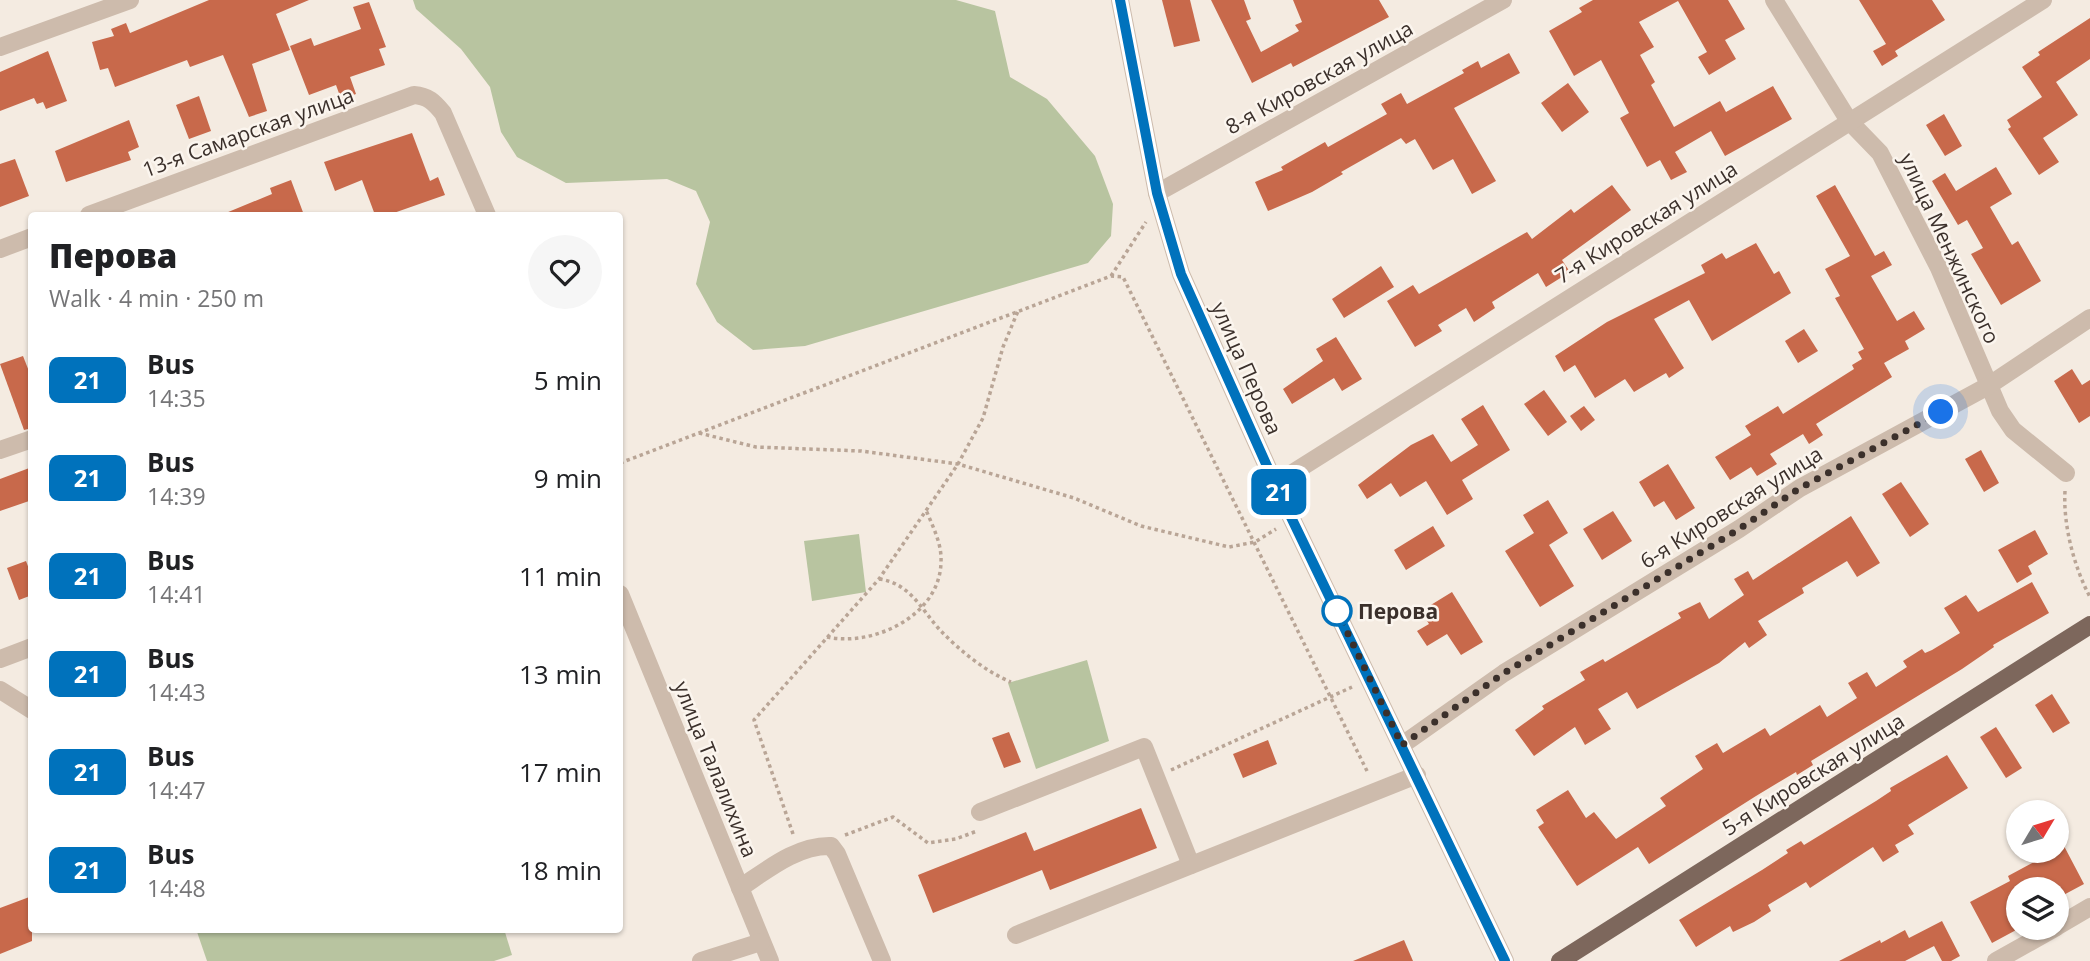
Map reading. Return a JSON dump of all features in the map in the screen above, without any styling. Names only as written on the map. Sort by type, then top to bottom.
[{"type":"main road","name":"5-я Кировская улица","points":[[1560,961],[2090,625]]},
{"type":"street","points":[[0,47],[130,0]]},
{"type":"street","name":"улица Перова","points":[[1120,0],[1157,193],[1181,274],[1275,484],[1505,961]]},
{"type":"street","name":"8-я Кировская улица","points":[[1157,193],[1503,0]]},
{"type":"street","name":"улица Менжинского","points":[[1774,0],[1849,121],[1880,153],[1939,268],[1988,386],[2013,430],[2066,473]]},
{"type":"street","name":"7-я Кировская улица","points":[[1275,484],[2043,0]]},
{"type":"street","name":"13-я Самарская улица","points":[[97,212],[397,100],[424,96],[435,102],[443,113],[486,212]]},
{"type":"street","points":[[0,248],[28,238]]},
{"type":"street","name":"6-я Кировская улица","points":[[1402,745],[1504,673],[1727,537],[1800,488],[1988,386],[2090,318]]},
{"type":"street","points":[[0,450],[28,440]]},
{"type":"street","name":"улица Талалихина","points":[[623,601],[770,961]]},
{"type":"street","points":[[0,659],[28,648]]},
{"type":"street","points":[[0,690],[28,708]]},
{"type":"street","points":[[980,821],[1144,747],[1191,865]]},
{"type":"street","points":[[1016,935],[1417,775]]},
{"type":"street","points":[[740,888],[777,863],[808,849],[831,846],[837,853],[882,961]]},
{"type":"street","points":[[2069,919],[2090,907]]},
{"type":"street","points":[[1996,961],[2032,940]]},
{"type":"street","points":[[701,961],[761,942]]},
{"type":"path","points":[[1111,275],[1138,236],[1157,193]]},
{"type":"path","points":[[623,462],[1111,275],[1124,277],[1377,791]]},
{"type":"path","points":[[980,821],[956,839],[928,843],[893,817],[808,849],[754,720],[879,579],[958,464],[983,418],[1003,348],[1018,311]]},
{"type":"path","points":[[696,432],[756,447],[861,451],[958,464],[1074,498],[1141,526],[1229,547],[1255,542],[1292,519]]},
{"type":"path","points":[[2066,473],[2064,498],[2072,548],[2080,578],[2090,597]]},
{"type":"path","points":[[827,637],[844,640],[884,633],[922,606],[934,589],[941,560],[926,510]]},
{"type":"path","points":[[879,579],[901,585],[950,640],[990,672],[1012,682]]},
{"type":"path","points":[[1156,777],[1370,679]]},
{"type":"green space","points":[[413,0],[956,0],[995,11],[1010,77],[1047,99],[1095,156],[1113,204],[1111,236],[1088,263],[805,346],[753,350],[717,322],[696,284],[710,222],[696,191],[667,179],[566,183],[517,157],[501,132],[490,87],[461,49],[416,9]]},
{"type":"green space","points":[[859,534],[866,592],[812,601],[804,541]]},
{"type":"green space","points":[[1087,660],[1109,741],[1036,769],[1008,683]]},
{"type":"green space","points":[[197,933],[505,933],[512,955],[494,961],[207,961]]},
{"type":"building","points":[[209,0],[309,0],[276,14],[290,50],[252,64],[267,111],[249,117],[223,55],[190,67],[187,60],[115,87],[108,68],[100,70],[92,42],[114,36],[111,29],[126,23],[130,33]]},
{"type":"building","points":[[1162,0],[1190,0],[1200,41],[1174,47]]},
{"type":"building","points":[[1211,0],[1244,0],[1251,19],[1246,21],[1261,52],[1299,31],[1295,25],[1302,22],[1293,0],[1379,0],[1389,17],[1293,67],[1291,63],[1252,83]]},
{"type":"building","points":[[1593,0],[1728,0],[1745,29],[1725,40],[1736,59],[1709,75],[1698,57],[1707,52],[1678,1],[1639,22],[1654,47],[1640,55],[1655,82],[1651,85],[1674,127],[1720,101],[1726,112],[1773,86],[1792,119],[1725,156],[1711,131],[1675,152],[1687,172],[1671,180],[1660,160],[1647,167],[1620,118],[1629,113],[1601,60],[1574,76],[1549,31],[1582,12],[1579,8]]},
{"type":"building","points":[[1859,0],[1932,0],[1945,20],[1895,51],[1898,56],[1882,66],[1873,51],[1886,44]]},
{"type":"building","points":[[369,2],[386,47],[379,49],[385,65],[350,77],[356,94],[341,99],[336,85],[309,95],[290,46],[311,38],[314,46],[361,29],[353,7]]},
{"type":"building","points":[[2090,18],[2090,59],[2056,82],[2078,115],[2043,138],[2059,162],[2039,175],[2008,129],[2011,127],[2007,120],[2042,97],[2022,67],[2040,55],[2038,52]]},
{"type":"building","points":[[48,51],[67,101],[46,109],[43,102],[37,104],[34,98],[0,111],[0,72]]},
{"type":"building","points":[[1509,53],[1520,73],[1454,108],[1496,181],[1472,194],[1453,159],[1433,170],[1415,139],[1406,144],[1401,138],[1312,192],[1268,211],[1255,182],[1283,170],[1281,167],[1325,142],[1328,147],[1387,114],[1381,104],[1401,93],[1407,104],[1464,73],[1462,70],[1478,61],[1481,68]]},
{"type":"building","points":[[1568,83],[1589,112],[1562,132],[1541,103]]},
{"type":"building","points":[[199,96],[211,131],[189,139],[176,105]]},
{"type":"building","points":[[1944,114],[1962,146],[1945,156],[1926,125]]},
{"type":"building","points":[[129,120],[139,147],[128,152],[131,160],[66,182],[55,151]]},
{"type":"building","points":[[412,133],[430,181],[438,177],[445,195],[397,212],[374,212],[362,180],[335,191],[324,162]]},
{"type":"building","points":[[15,159],[29,196],[0,207],[0,164]]},
{"type":"building","points":[[1996,167],[2012,194],[1990,207],[2012,245],[2018,241],[2041,281],[2001,305],[1971,254],[1983,248],[1967,220],[1958,225],[1932,181],[1945,173],[1956,191]]},
{"type":"building","points":[[291,180],[303,212],[228,212],[272,194],[270,188]]},
{"type":"building","points":[[1612,185],[1631,210],[1562,260],[1570,272],[1546,287],[1538,273],[1492,302],[1495,308],[1474,322],[1466,308],[1438,325],[1442,331],[1415,347],[1387,301],[1413,285],[1419,294],[1527,232],[1532,239],[1571,209],[1574,213]]},
{"type":"building","points":[[1835,185],[1875,256],[1884,251],[1892,265],[1871,276],[1897,321],[1914,311],[1925,329],[1905,341],[1909,349],[1884,363],[1892,377],[1816,424],[1823,435],[1809,444],[1803,434],[1770,454],[1777,464],[1757,476],[1751,467],[1730,480],[1715,457],[1751,435],[1745,426],[1778,406],[1783,414],[1854,369],[1852,365],[1862,359],[1858,352],[1864,349],[1835,298],[1840,296],[1825,269],[1850,256],[1816,196]]},
{"type":"building","points":[[1756,243],[1774,274],[1779,271],[1791,293],[1712,341],[1689,300],[1654,319],[1684,368],[1669,378],[1666,373],[1634,392],[1625,379],[1595,398],[1575,365],[1564,372],[1555,356],[1607,322],[1705,273],[1701,265],[1722,253],[1726,259]]},
{"type":"building","points":[[1381,266],[1394,287],[1344,318],[1332,299]]},
{"type":"building","points":[[1804,329],[1818,351],[1798,363],[1785,341]]},
{"type":"building","points":[[1336,337],[1362,379],[1342,391],[1334,378],[1292,404],[1283,389],[1323,361],[1316,349]]},
{"type":"building","points":[[23,356],[28,369],[28,429],[24,430],[0,364]]},
{"type":"building","points":[[2072,369],[2082,385],[2090,380],[2090,416],[2079,423],[2054,381]]},
{"type":"building","points":[[1544,390],[1567,422],[1548,436],[1524,404]]},
{"type":"building","points":[[1483,405],[1510,450],[1462,480],[1473,499],[1447,515],[1426,481],[1400,497],[1391,483],[1367,499],[1358,485],[1411,445],[1433,434],[1451,462],[1478,445],[1461,419]]},
{"type":"building","points":[[1584,406],[1595,420],[1581,431],[1570,416]]},
{"type":"building","points":[[1981,450],[1999,483],[1984,492],[1965,459]]},
{"type":"building","points":[[1668,464],[1695,508],[1676,520],[1664,501],[1654,507],[1639,482]]},
{"type":"building","points":[[28,468],[28,501],[0,511],[0,479]]},
{"type":"building","points":[[1901,482],[1929,524],[1910,537],[1882,494]]},
{"type":"building","points":[[1548,500],[1568,533],[1549,545],[1574,586],[1540,607],[1505,551],[1534,533],[1523,515]]},
{"type":"building","points":[[1613,511],[1632,541],[1602,560],[1583,529]]},
{"type":"building","points":[[1851,516],[1880,563],[1857,577],[1847,561],[1802,588],[1804,593],[1758,621],[1767,635],[1749,648],[1745,642],[1719,663],[1637,709],[1627,692],[1598,709],[1611,729],[1585,745],[1575,727],[1534,756],[1515,730],[1544,709],[1542,706],[1585,680],[1580,672],[1603,659],[1605,662],[1681,618],[1678,613],[1700,602],[1709,619],[1744,595],[1734,579],[1748,571],[1753,580]]},
{"type":"building","points":[[1433,526],[1445,546],[1406,570],[1394,550]]},
{"type":"building","points":[[2035,530],[2048,554],[2028,566],[2032,574],[2017,583],[1998,550]]},
{"type":"building","points":[[26,561],[28,597],[19,600],[7,568]]},
{"type":"building","points":[[2032,582],[2049,613],[1993,645],[1994,647],[1962,669],[1811,761],[1813,765],[1756,796],[1649,864],[1638,847],[1577,886],[1538,827],[1544,823],[1536,810],[1568,790],[1586,818],[1594,812],[1616,839],[1666,806],[1660,798],[1703,769],[1695,756],[1717,743],[1723,753],[1765,728],[1770,736],[1820,705],[1827,717],[1857,698],[1848,683],[1867,672],[1876,687],[1907,667],[1903,661],[1922,649],[1925,653],[1932,650],[1960,633],[1944,608],[1966,595],[1978,612]]},
{"type":"building","points":[[1452,592],[1483,642],[1461,655],[1447,634],[1427,646],[1417,631],[1429,624],[1421,611]]},
{"type":"building","points":[[2052,694],[2070,723],[2053,733],[2035,705]]},
{"type":"building","points":[[1996,727],[2022,768],[2006,778],[1980,737]]},
{"type":"building","points":[[1009,732],[1021,762],[1004,768],[992,738]]},
{"type":"building","points":[[1268,740],[1277,764],[1243,778],[1233,754]]},
{"type":"building","points":[[1947,755],[1968,788],[1908,825],[1914,834],[1895,845],[1899,852],[1883,862],[1873,847],[1810,888],[1806,882],[1768,905],[1771,911],[1754,922],[1733,932],[1730,926],[1696,947],[1679,920],[1788,853],[1786,850],[1801,841],[1804,845],[1876,801],[1891,791],[1890,788]]},
{"type":"building","points":[[1141,808],[1157,848],[1050,890],[1042,870],[933,913],[918,875],[1026,832],[1034,851]]},
{"type":"building","points":[[2069,856],[2084,884],[2069,892],[2069,877],[2008,876],[2032,863],[2069,863]]},
{"type":"building","points":[[2006,883],[2006,935],[1992,943],[1970,902]]},
{"type":"building","points":[[28,898],[28,933],[32,933],[32,941],[0,954],[0,908]]},
{"type":"building","points":[[1942,921],[1960,956],[1951,961],[1942,961],[1934,946],[1905,961],[1839,961],[1905,930],[1909,938]]},
{"type":"building","points":[[1404,940],[1413,961],[1353,961]]},
{"type":"bus line","name":"21","points":[[1120,0],[1157,193],[1181,274],[1275,484],[1505,961]]},
{"type":"place","name":"Перова","points":[[1337,611]]},
{"type":"route","points":[[1337,611],[1402,745],[1504,673],[1739,529],[1800,488],[1941,412]]}]
